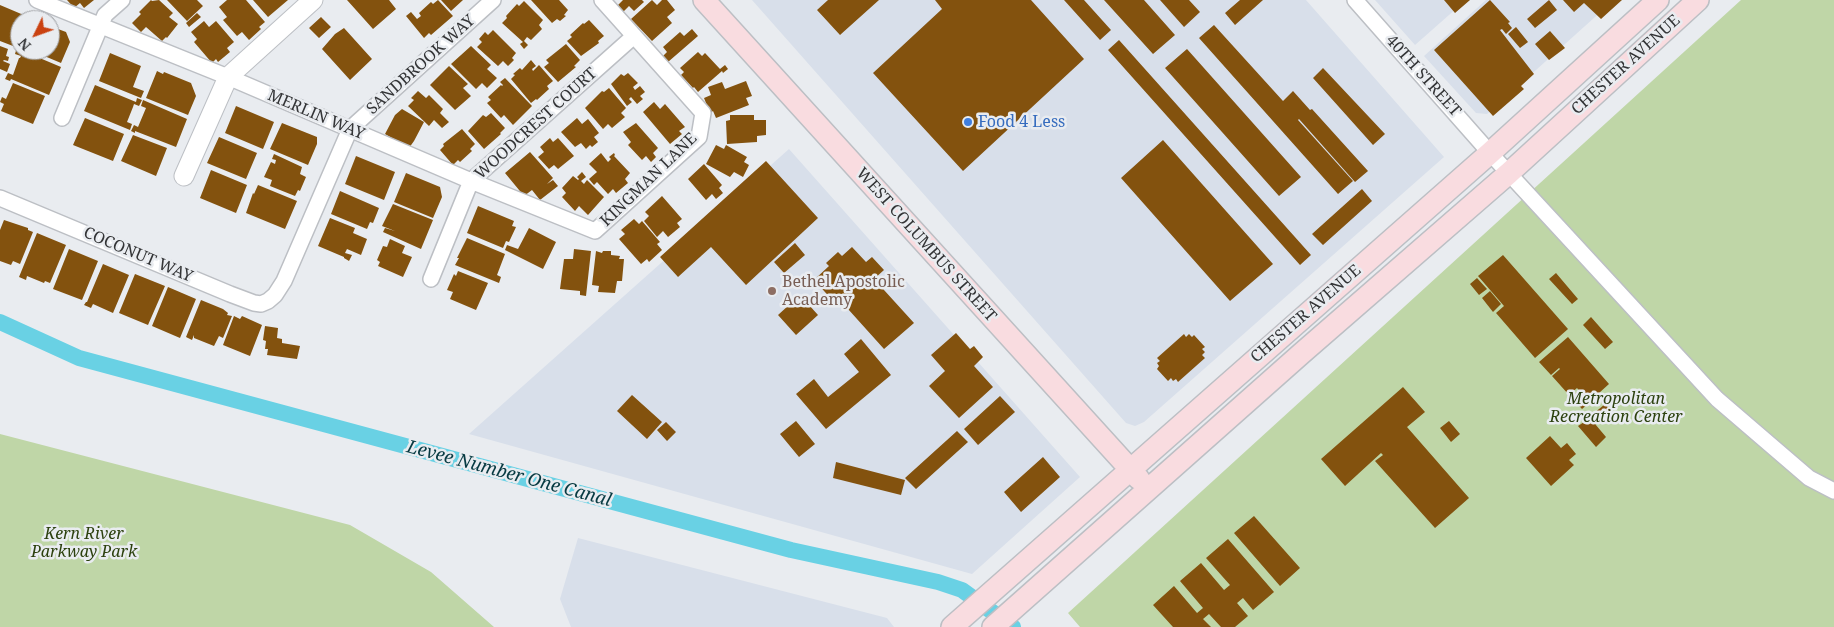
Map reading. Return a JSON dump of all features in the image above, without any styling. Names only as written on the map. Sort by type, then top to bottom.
[{"type":"main road","name":"WEST COLUMBUS STREET","points":[[704,0],[1148,490]]},
{"type":"main road","name":"CHESTER AVENUE","points":[[955,624],[1012,576],[1490,153],[1658,0]]},
{"type":"main road","name":"CHESTER AVENUE","points":[[993,627],[1302,353],[1509,173],[1698,0]]},
{"type":"street","name":"MERLIN WAY","points":[[37,0],[228,77],[471,181],[595,231]]},
{"type":"street","points":[[62,118],[105,15],[122,0]]},
{"type":"street","points":[[184,176],[228,77],[313,0]]},
{"type":"street","name":"SANDBROOK WAY","points":[[275,295],[284,281],[350,128],[493,0]]},
{"type":"street","points":[[602,0],[634,36]]},
{"type":"street","name":"40TH STREET","points":[[1354,0],[1490,153],[1717,399],[1809,478],[1834,491]]},
{"type":"street","name":"KINGMAN LANE","points":[[595,231],[699,137],[702,128],[703,113],[634,36]]},
{"type":"street","name":"WOODCREST COURT","points":[[431,279],[471,181],[634,36]]},
{"type":"street","name":"COCONUT WAY","points":[[0,198],[249,301],[261,304],[275,295]]},
{"type":"shaded area","points":[[752,0],[1306,0],[1444,157],[1144,422],[1135,426],[1126,423]]},
{"type":"shaded area","points":[[1375,0],[1466,0],[1415,45]]},
{"type":"shaded area","points":[[1486,0],[1614,0],[1487,114],[1476,113],[1424,56]]},
{"type":"shaded area","name":"Bethel Apostolic Academy","points":[[789,149],[1080,477],[972,574],[469,434]]},
{"type":"shaded area","points":[[578,538],[887,618],[894,627],[571,627],[560,599]]},
{"type":"green space","name":"Metropolitan Recreation Center","points":[[1741,0],[1834,0],[1834,627],[1080,627],[1068,613]]},
{"type":"green space","name":"Kern River Parkway Park","points":[[0,434],[350,525],[431,572],[494,627],[0,627]]},
{"type":"building","points":[[67,0],[94,0],[84,8],[80,3],[74,8]]},
{"type":"building","points":[[151,0],[159,0],[173,13],[169,17],[178,24],[167,38],[162,41],[146,27],[141,32],[132,23],[141,14],[139,12]]},
{"type":"building","points":[[167,0],[197,0],[203,6],[187,21]]},
{"type":"building","points":[[227,0],[246,0],[265,22],[259,27],[261,29],[249,40],[242,32],[237,36],[223,20],[227,17],[219,7]]},
{"type":"building","points":[[253,0],[288,0],[268,17]]},
{"type":"building","points":[[347,0],[389,0],[396,9],[373,29]]},
{"type":"building","points":[[438,0],[453,16],[431,35],[429,33],[424,38],[406,16],[411,12],[417,19],[421,16],[419,13],[431,2],[433,4]]},
{"type":"building","points":[[441,0],[463,0],[451,11]]},
{"type":"building","points":[[531,0],[559,0],[568,10],[564,15],[566,16],[560,21],[557,19],[552,23]]},
{"type":"building","points":[[623,0],[642,0],[644,2],[634,11],[629,6],[623,12],[618,5]]},
{"type":"building","points":[[652,0],[657,5],[662,0],[667,0],[675,10],[667,17],[672,23],[652,41],[631,19]]},
{"type":"building","points":[[828,0],[879,0],[840,35],[817,10]]},
{"type":"building","name":"Food 4 Less","points":[[935,0],[1031,0],[1084,59],[963,171],[873,73],[942,9]]},
{"type":"building","points":[[1064,0],[1084,0],[1111,30],[1100,40]]},
{"type":"building","points":[[1104,0],[1144,0],[1175,35],[1153,54]]},
{"type":"building","points":[[1160,0],[1189,0],[1200,12],[1184,27]]},
{"type":"building","points":[[1240,0],[1263,0],[1235,25],[1225,13]]},
{"type":"building","points":[[1444,0],[1470,0],[1455,13]]},
{"type":"building","points":[[1490,0],[1510,22],[1508,23],[1512,28],[1506,34],[1502,29],[1500,30],[1534,74],[1521,86],[1524,89],[1493,116],[1434,50]]},
{"type":"building","points":[[1549,0],[1557,10],[1535,28],[1527,19]]},
{"type":"building","points":[[1563,0],[1622,0],[1601,19],[1584,3],[1574,12]]},
{"type":"building","points":[[524,1],[543,20],[539,25],[542,29],[531,40],[527,37],[524,41],[528,45],[524,49],[520,44],[523,42],[502,23],[517,4],[519,6]]},
{"type":"building","points":[[0,5],[12,10],[10,10],[10,45],[0,41]]},
{"type":"building","points":[[197,13],[201,17],[189,27],[186,23]]},
{"type":"building","points":[[321,17],[331,27],[319,38],[309,28]]},
{"type":"building","points":[[589,20],[604,36],[598,41],[599,43],[581,56],[567,41],[572,37],[570,35]]},
{"type":"building","points":[[204,21],[209,27],[216,21],[234,42],[227,48],[230,52],[218,62],[216,59],[212,63],[194,42],[197,39],[191,32]]},
{"type":"building","points":[[1214,25],[1283,101],[1293,91],[1310,110],[1312,109],[1368,171],[1355,182],[1299,119],[1353,181],[1338,194],[1199,38]]},
{"type":"building","points":[[1516,27],[1528,42],[1520,48],[1508,34]]},
{"type":"building","points":[[344,28],[372,59],[350,80],[322,49],[335,34]]},
{"type":"building","points":[[692,29],[698,36],[668,62],[663,56],[667,52],[663,47],[680,32],[684,36]]},
{"type":"building","points":[[60,30],[66,32],[70,42],[61,63],[54,60],[60,60]]},
{"type":"building","points":[[493,30],[516,53],[512,58],[514,60],[508,66],[503,61],[498,66],[477,47],[482,42],[479,39],[485,32],[488,35]]},
{"type":"building","points":[[1550,31],[1565,48],[1549,60],[1535,44]]},
{"type":"building","points":[[1119,40],[1311,255],[1300,265],[1108,50]]},
{"type":"building","points":[[566,44],[580,60],[574,66],[576,67],[558,82],[544,67],[549,63],[546,60]]},
{"type":"building","points":[[0,46],[8,49],[6,56],[9,57],[8,61],[3,61],[10,64],[7,72],[0,69]]},
{"type":"building","points":[[471,46],[491,65],[487,69],[497,78],[487,88],[482,83],[476,89],[451,64]]},
{"type":"building","points":[[1187,49],[1301,177],[1279,196],[1165,68]]},
{"type":"building","points":[[698,52],[702,56],[705,53],[720,69],[725,65],[728,69],[723,73],[722,71],[698,92],[681,75],[684,72],[680,68]]},
{"type":"building","points":[[110,53],[141,66],[133,87],[144,91],[141,98],[99,81]]},
{"type":"building","points":[[18,60],[44,60],[61,67],[49,95],[11,79],[10,81],[5,79],[8,73],[13,75]]},
{"type":"building","points":[[531,60],[536,66],[532,69],[533,71],[539,65],[553,81],[547,86],[549,89],[531,103],[511,79],[515,75],[513,74],[520,68],[522,70]]},
{"type":"building","points":[[449,66],[468,84],[463,88],[471,96],[455,110],[430,85]]},
{"type":"building","points":[[1323,68],[1385,134],[1373,145],[1313,78]]},
{"type":"building","points":[[157,71],[191,83],[196,96],[188,115],[146,98]]},
{"type":"building","points":[[628,73],[638,83],[633,87],[635,90],[640,86],[645,92],[640,96],[643,99],[637,104],[631,97],[629,99],[632,102],[627,106],[611,84],[621,74],[624,76]]},
{"type":"building","points":[[505,78],[532,106],[513,125],[504,115],[501,118],[487,103],[491,100],[488,97],[503,85],[500,82]]},
{"type":"building","points":[[746,81],[752,96],[746,98],[749,105],[716,118],[713,111],[710,113],[704,98],[711,95],[708,87],[722,82],[725,89]]},
{"type":"building","points":[[13,83],[45,96],[33,124],[1,111],[4,104],[0,102],[2,97],[6,99]]},
{"type":"building","points":[[95,85],[136,102],[137,98],[142,100],[139,106],[134,104],[127,122],[132,124],[130,130],[84,111]]},
{"type":"building","points":[[609,88],[626,108],[621,113],[625,117],[612,128],[608,124],[603,129],[585,108],[602,91],[604,92]]},
{"type":"building","points":[[418,91],[426,98],[429,95],[443,109],[440,113],[449,122],[442,128],[434,120],[429,126],[408,106],[414,100],[411,98]]},
{"type":"building","points":[[143,100],[187,119],[176,147],[131,131],[134,125],[138,127],[146,108],[141,106]]},
{"type":"building","points":[[654,102],[660,109],[665,104],[685,127],[679,131],[682,134],[670,144],[643,112]]},
{"type":"building","points":[[236,106],[274,122],[263,149],[225,133]]},
{"type":"building","points":[[402,109],[424,122],[409,148],[385,134],[395,115]]},
{"type":"building","points":[[491,113],[505,128],[484,149],[468,131],[483,115],[486,117]]},
{"type":"building","points":[[730,115],[754,115],[754,120],[766,120],[766,135],[757,136],[757,142],[727,144],[726,121],[730,120]]},
{"type":"building","points":[[85,118],[124,134],[113,161],[73,145]]},
{"type":"building","points":[[577,118],[582,124],[588,119],[599,133],[594,137],[598,142],[592,147],[590,145],[586,149],[581,143],[575,147],[561,132]]},
{"type":"building","points":[[282,123],[317,137],[317,144],[308,165],[270,149]]},
{"type":"building","points":[[636,123],[658,148],[653,153],[656,157],[651,162],[646,156],[642,160],[628,145],[631,142],[623,132]]},
{"type":"building","points":[[462,129],[475,144],[470,149],[472,151],[460,162],[458,160],[453,165],[440,150],[444,146],[443,144]]},
{"type":"building","points":[[133,135],[167,148],[156,176],[121,161]]},
{"type":"building","points":[[219,137],[257,153],[246,179],[207,163]]},
{"type":"building","points":[[550,138],[553,142],[558,138],[574,156],[558,169],[554,165],[549,169],[538,157],[544,152],[540,147]]},
{"type":"building","points":[[1163,140],[1273,264],[1230,301],[1121,178]]},
{"type":"building","points":[[716,145],[724,149],[726,145],[747,157],[744,162],[749,165],[743,177],[734,172],[730,177],[706,164]]},
{"type":"building","points":[[530,152],[553,178],[547,184],[553,180],[558,186],[540,200],[532,190],[524,196],[505,173]]},
{"type":"building","points":[[601,153],[608,162],[611,159],[609,157],[614,153],[614,156],[630,173],[625,179],[628,183],[616,193],[613,189],[608,194],[597,182],[594,185],[589,179],[597,172],[589,164]]},
{"type":"building","points":[[274,154],[302,167],[300,174],[306,177],[300,191],[298,190],[295,196],[270,186],[272,180],[264,177],[271,162],[275,164],[276,160],[272,159]]},
{"type":"building","points":[[356,156],[395,172],[384,200],[345,184]]},
{"type":"building","points":[[766,161],[818,218],[746,285],[711,247],[678,277],[660,257]]},
{"type":"building","points":[[704,164],[722,185],[719,188],[723,193],[716,199],[712,194],[706,200],[688,179]]},
{"type":"building","points":[[211,170],[247,185],[236,213],[200,198]]},
{"type":"building","points":[[582,172],[586,177],[581,181],[584,184],[587,180],[604,197],[588,215],[579,206],[575,211],[562,197],[566,193],[562,188],[573,176],[578,180],[577,177]]},
{"type":"building","points":[[406,173],[440,187],[442,197],[433,218],[394,202]]},
{"type":"building","points":[[258,185],[297,201],[285,229],[246,213]]},
{"type":"building","points":[[1362,189],[1372,201],[1323,245],[1312,234]]},
{"type":"building","points":[[340,191],[379,208],[373,223],[370,222],[367,229],[331,214]]},
{"type":"building","points":[[662,196],[682,219],[677,223],[680,227],[668,237],[663,231],[657,237],[644,221],[649,216],[645,212]]},
{"type":"building","points":[[393,204],[433,220],[421,249],[383,232],[385,228],[395,231],[382,226]]},
{"type":"building","points":[[478,206],[514,221],[512,226],[516,227],[509,242],[506,241],[503,248],[467,233]]},
{"type":"building","points":[[330,218],[355,228],[353,233],[367,239],[361,255],[347,249],[345,253],[352,255],[349,261],[318,246]]},
{"type":"building","points":[[634,219],[639,224],[642,221],[660,242],[657,244],[662,250],[649,262],[647,259],[641,264],[619,239],[625,234],[621,230]]},
{"type":"building","points":[[4,220],[28,228],[28,230],[33,232],[20,264],[13,261],[11,265],[0,261],[0,230]]},
{"type":"building","points":[[529,228],[556,242],[543,269],[505,250],[507,245],[518,249]]},
{"type":"building","points":[[37,233],[66,245],[50,283],[45,281],[44,283],[27,276],[26,280],[19,277]]},
{"type":"building","points":[[467,238],[505,254],[497,275],[501,277],[499,283],[455,265]]},
{"type":"building","points":[[390,239],[405,246],[402,253],[412,257],[403,277],[378,266],[380,262],[377,260],[383,246],[387,247]]},
{"type":"building","points":[[795,243],[805,255],[784,273],[774,262]]},
{"type":"building","points":[[852,247],[866,262],[872,257],[884,270],[874,279],[914,323],[884,349],[839,299],[835,303],[814,280],[829,266],[826,263],[838,252],[842,256]]},
{"type":"building","points":[[69,249],[98,261],[82,300],[53,289]]},
{"type":"building","points":[[574,249],[591,251],[586,296],[580,295],[580,291],[560,289],[564,259],[573,259]]},
{"type":"building","points":[[596,251],[602,253],[603,251],[611,251],[611,255],[620,256],[619,259],[624,259],[622,281],[617,281],[615,293],[598,292],[599,286],[592,285]]},
{"type":"building","points":[[1503,255],[1568,329],[1535,358],[1496,313],[1504,306],[1478,276]]},
{"type":"building","points":[[103,264],[129,275],[113,313],[93,304],[91,308],[84,305]]},
{"type":"building","points":[[458,271],[488,283],[476,310],[450,299],[453,292],[447,290],[454,274],[456,276]]},
{"type":"building","points":[[1556,273],[1578,299],[1572,304],[1549,279]]},
{"type":"building","points":[[135,274],[165,286],[148,325],[119,313]]},
{"type":"building","points":[[1477,278],[1487,289],[1479,295],[1470,284]]},
{"type":"building","points":[[168,287],[196,299],[180,338],[152,326]]},
{"type":"building","points":[[1490,291],[1501,304],[1493,312],[1482,298]]},
{"type":"building","points":[[800,295],[818,315],[796,335],[778,315]]},
{"type":"building","points":[[201,300],[223,309],[228,313],[227,315],[232,316],[223,338],[219,336],[214,346],[194,338],[194,335],[192,340],[186,337]]},
{"type":"building","points":[[234,316],[240,319],[242,316],[262,325],[250,356],[223,345]]},
{"type":"building","points":[[1591,317],[1613,342],[1605,349],[1583,325]]},
{"type":"building","points":[[265,326],[278,328],[277,338],[282,339],[282,343],[300,346],[297,359],[267,355],[268,349],[265,349],[266,341],[263,340]]},
{"type":"building","points":[[956,333],[970,349],[974,346],[983,357],[974,366],[993,387],[959,418],[929,386],[945,371],[931,355]]},
{"type":"building","points":[[1184,334],[1186,337],[1189,334],[1192,337],[1194,335],[1205,347],[1202,349],[1205,352],[1202,355],[1205,358],[1178,382],[1176,379],[1173,381],[1171,378],[1168,381],[1157,369],[1159,366],[1157,363],[1160,361],[1157,358]]},
{"type":"building","points":[[1568,337],[1609,384],[1589,402],[1577,388],[1569,395],[1552,376],[1559,368],[1551,375],[1539,362]]},
{"type":"building","points":[[861,339],[891,375],[826,429],[796,394],[814,379],[828,397],[859,372],[844,354]]},
{"type":"building","points":[[1403,387],[1425,412],[1407,427],[1469,498],[1435,528],[1375,461],[1383,455],[1381,453],[1345,486],[1321,459]]},
{"type":"building","points":[[1578,391],[1589,403],[1582,409],[1571,397]]},
{"type":"building","points":[[632,395],[662,422],[647,439],[617,411]]},
{"type":"building","points":[[1000,396],[1015,412],[978,445],[964,429]]},
{"type":"building","points":[[1605,404],[1613,413],[1602,423],[1593,414]]},
{"type":"building","points":[[1590,418],[1606,437],[1596,447],[1578,426]]},
{"type":"building","points":[[796,421],[815,444],[799,457],[780,434]]},
{"type":"building","points":[[1449,421],[1460,434],[1451,442],[1440,428]]},
{"type":"building","points":[[666,422],[676,432],[667,441],[657,430]]},
{"type":"building","points":[[957,431],[968,442],[916,489],[905,478]]},
{"type":"building","points":[[1550,436],[1561,448],[1567,443],[1576,454],[1569,460],[1574,465],[1551,486],[1526,458]]},
{"type":"building","points":[[1043,457],[1060,477],[1021,512],[1004,492]]},
{"type":"building","points":[[836,462],[905,480],[901,495],[833,478]]},
{"type":"building","points":[[1254,516],[1300,568],[1280,586],[1234,533]]},
{"type":"building","points":[[1228,539],[1274,592],[1253,610],[1243,598],[1237,603],[1248,616],[1235,627],[1221,627],[1209,614],[1203,619],[1211,627],[1173,627],[1153,605],[1174,586],[1197,613],[1203,608],[1180,581],[1201,563],[1224,590],[1230,585],[1206,558]]},
{"type":"waterway","name":"Levee Number One Canal","points":[[0,322],[79,358],[791,550],[938,582],[962,590],[1013,627]]},
{"type":"place","name":"Food 4 Less","points":[[968,122]]},
{"type":"place","name":"Bethel Apostolic Academy","points":[[772,291]]}]
